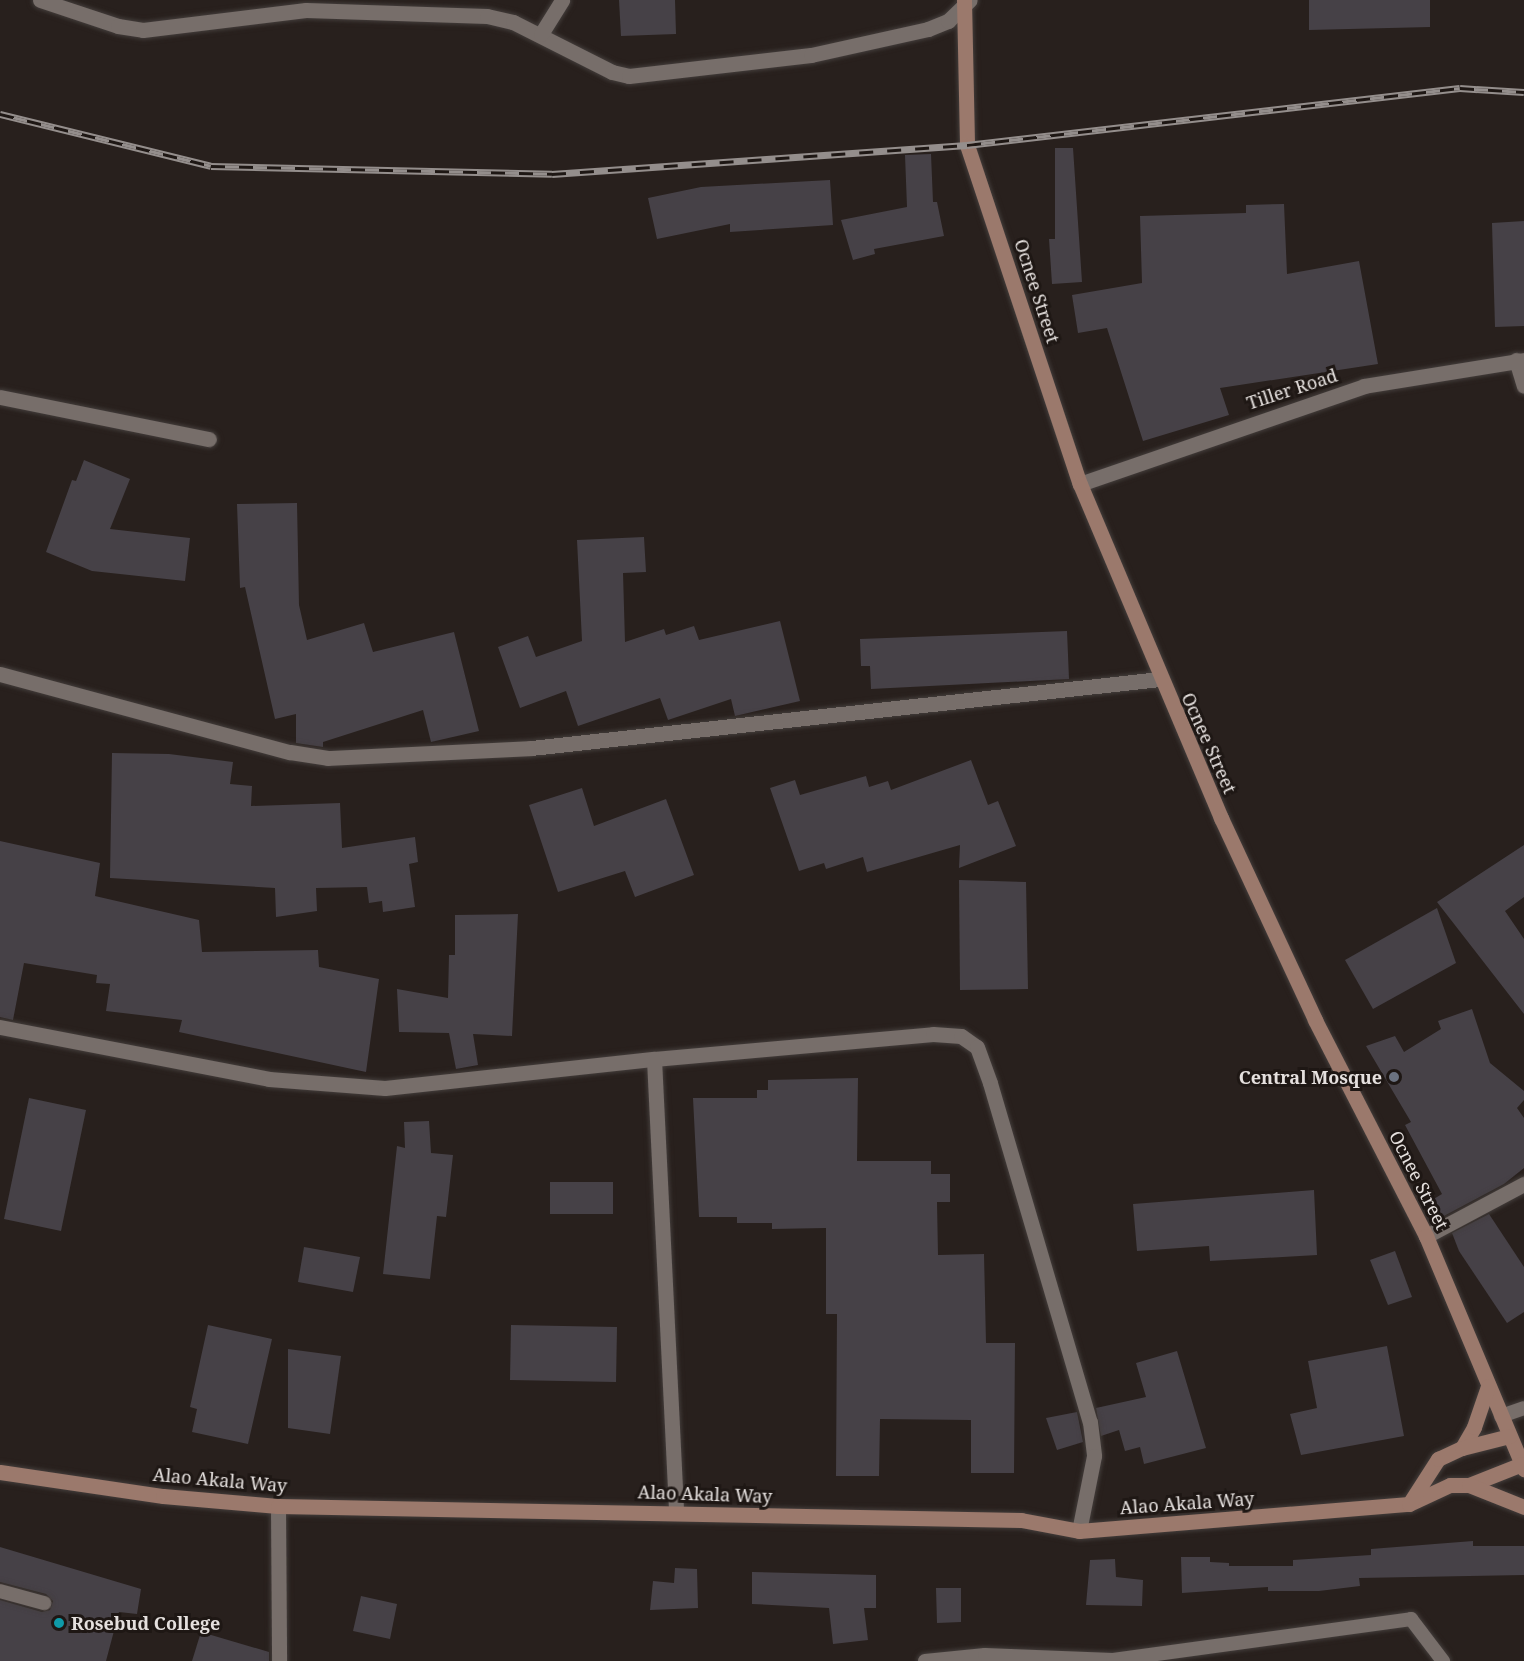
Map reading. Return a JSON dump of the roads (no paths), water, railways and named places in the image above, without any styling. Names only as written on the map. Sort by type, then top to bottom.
[{"type":"street","points":[[40,0],[118,26],[143,30],[306,5],[487,16],[541,34],[604,68],[629,76],[811,55],[928,28],[948,21],[966,1]]},
{"type":"street","points":[[541,34],[562,0]]},
{"type":"street","name":"Ocnee Street","points":[[966,1],[967,145],[1080,484],[1160,679],[1315,1020],[1426,1236],[1523,1466]]},
{"type":"street","points":[[1520,360],[1524,386]]},
{"type":"street","name":"Tiller Road","points":[[1080,484],[1364,386],[1520,360]]},
{"type":"street","points":[[0,397],[209,439]]},
{"type":"street","points":[[0,674],[290,752],[328,758],[531,748],[1160,679]]},
{"type":"street","points":[[0,1027],[269,1079],[385,1088],[654,1059],[933,1034],[960,1036],[977,1047],[1090,1422],[1094,1456],[1079,1531]]},
{"type":"street","points":[[654,1059],[676,1512]]},
{"type":"street","points":[[1426,1236],[1524,1184]]},
{"type":"street","points":[[1461,1448],[1474,1427],[1488,1386]]},
{"type":"street","points":[[1409,1504],[1438,1459],[1461,1448],[1509,1436]]},
{"type":"street","name":"Alao Akala Way","points":[[0,1472],[163,1496],[278,1506],[1021,1520],[1079,1531],[1409,1504],[1450,1485],[1469,1485],[1523,1466]]},
{"type":"street","points":[[1469,1485],[1524,1507]]},
{"type":"street","points":[[278,1506],[279,1661]]},
{"type":"lane","points":[[1501,1416],[1524,1408]]},
{"type":"lane","points":[[0,1591],[44,1603]]},
{"type":"lane","points":[[925,1661],[985,1655],[1113,1660],[1411,1619],[1443,1661]]},
{"type":"railway","points":[[0,114],[211,166],[552,174],[967,145],[1460,88],[1524,92]]},
{"type":"place","name":"Central Mosque","points":[[1394,1077]]},
{"type":"place","name":"Rosebud College","points":[[59,1623]]}]
